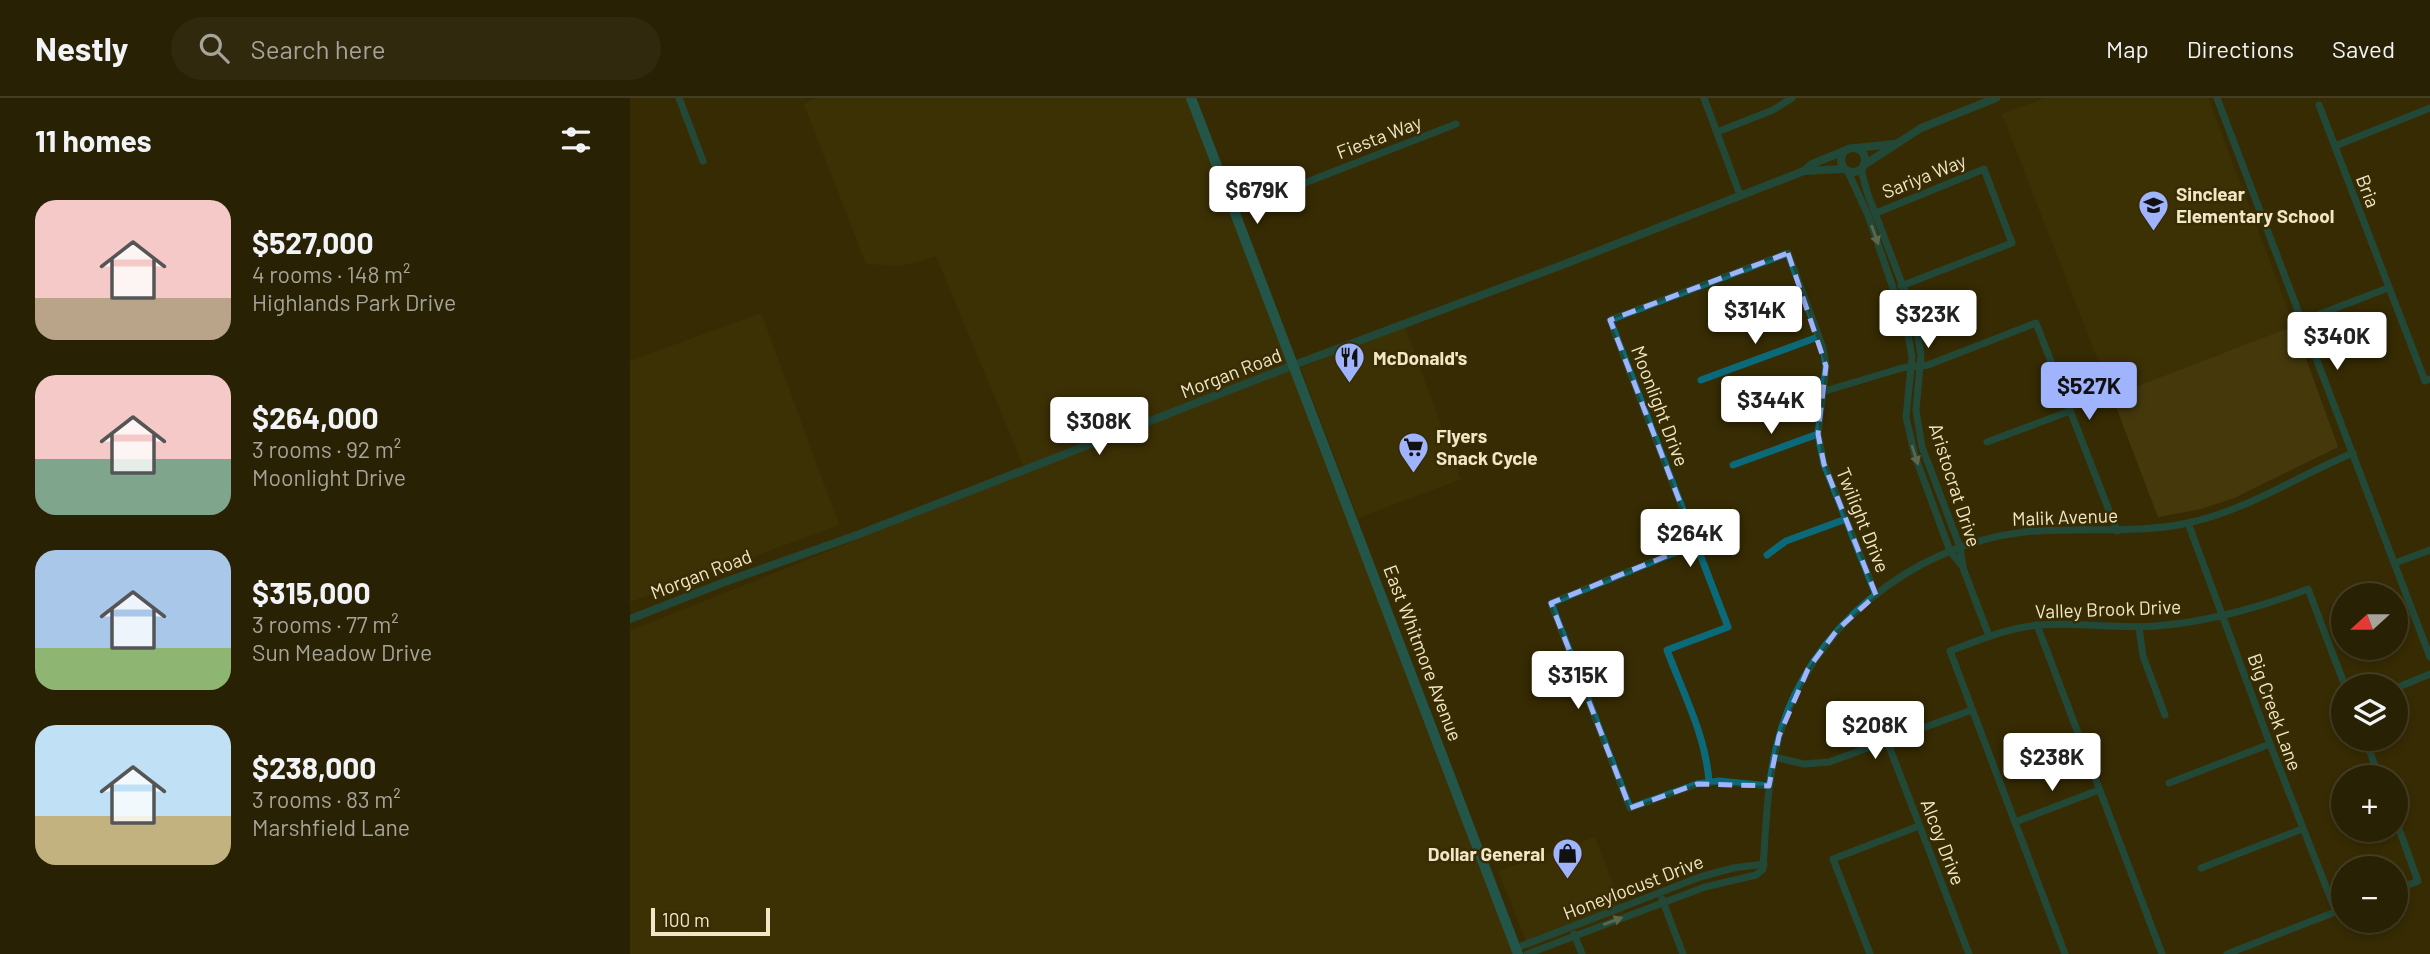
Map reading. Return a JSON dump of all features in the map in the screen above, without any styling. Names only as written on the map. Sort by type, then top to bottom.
[{"type":"main road","name":"East Whitmore Avenue","points":[[1191,98],[1517,951]]},
{"type":"street","points":[[679,98],[703,161]]},
{"type":"street","points":[[1704,98],[1740,195]]},
{"type":"street","points":[[1717,132],[1773,110],[1793,98]]},
{"type":"street","points":[[1895,144],[1844,151],[1840,162],[1846,170],[1855,172],[1921,128],[1996,98]]},
{"type":"street","points":[[2217,98],[2430,657]]},
{"type":"street","name":"Bria","points":[[2319,105],[2388,288],[2428,380]]},
{"type":"street","points":[[2335,145],[2430,108]]},
{"type":"street","name":"Fiesta Way","points":[[1235,210],[1456,124]]},
{"type":"street","points":[[1856,148],[1864,155],[1863,167]]},
{"type":"street","name":"Morgan Road","points":[[1804,171],[1812,164],[1844,151]]},
{"type":"street","name":"Aristocrat Drive","points":[[1863,167],[1876,213],[1915,318],[1921,355],[1916,410],[1922,447],[1960,547],[1963,568],[1989,636]]},
{"type":"street","name":"Sariya Way","points":[[1876,213],[1984,169],[2012,243],[1904,285]]},
{"type":"street","name":"Morgan Road","points":[[630,619],[870,530],[1804,171],[1846,170]]},
{"type":"street","name":"Aristocrat Drive","points":[[1846,170],[1868,215],[1904,315],[1912,357],[1906,410],[1909,436],[1950,551],[1963,568]]},
{"type":"street","name":"Twilight Drive","points":[[1610,320],[1788,253],[1826,366],[1818,434],[1824,464],[1876,595]]},
{"type":"street","points":[[1894,288],[1904,285]]},
{"type":"street","points":[[2302,321],[2388,288]]},
{"type":"street","name":"Moonlight Drive","points":[[1610,320],[1728,627],[1667,650],[1703,742],[1708,761],[1709,782]]},
{"type":"street","points":[[1825,391],[1928,365],[2036,323],[2117,531]]},
{"type":"street","points":[[1701,380],[1818,337]]},
{"type":"street","points":[[1987,442],[2070,411]]},
{"type":"street","points":[[1733,465],[1818,434]]},
{"type":"street","name":"Malik Avenue","points":[[1763,866],[1774,757],[1787,713],[1808,669],[1837,630],[1876,595],[1911,570],[1960,547],[2024,532],[2138,531],[2188,523],[2245,505],[2321,466],[2353,453]]},
{"type":"street","points":[[1767,555],[1786,541],[1846,519]]},
{"type":"street","name":"Big Creek Lane","points":[[2188,523],[2302,829],[2331,893]]},
{"type":"street","points":[[1696,544],[1551,603],[1630,808],[1688,786],[1709,782],[1769,786]]},
{"type":"street","points":[[2395,563],[2430,550]]},
{"type":"street","name":"Valley Brook Drive","points":[[1972,710],[1950,651],[1989,636],[2037,625],[2139,628],[2176,625],[2251,610],[2308,589],[2340,674]]},
{"type":"street","points":[[2037,625],[2162,954]]},
{"type":"street","points":[[2139,628],[2143,656],[2165,715]]},
{"type":"street","points":[[2408,683],[2430,674]]},
{"type":"street","points":[[1774,757],[1804,764],[1820,764],[1972,710],[2065,954]]},
{"type":"street","name":"Alcoy Drive","points":[[1887,741],[1969,954]]},
{"type":"street","points":[[2169,783],[2270,744]]},
{"type":"street","points":[[2015,822],[2099,790]]},
{"type":"street","points":[[1870,954],[1833,859],[1919,825]]},
{"type":"street","points":[[2201,868],[2302,829]]},
{"type":"street","points":[[2404,842],[2418,881],[2408,885]]},
{"type":"street","name":"Honeylocust Drive","points":[[1517,951],[1660,893],[1733,868],[1763,866]]},
{"type":"street","name":"Honeylocust Drive","points":[[1527,954],[1723,881],[1756,875],[1763,866]]},
{"type":"street","points":[[1660,893],[1683,954]]},
{"type":"street","points":[[2227,954],[2331,914]]},
{"type":"street","points":[[1571,927],[1582,954]]},
{"type":"highlighted area","points":[[1788,253],[1826,366],[1818,434],[1824,464],[1876,595],[1837,630],[1808,669],[1779,736],[1769,786],[1697,784],[1630,808],[1551,603],[1696,544],[1610,320]]},
{"type":"shaded area","points":[[818,98],[1193,98],[1515,954],[630,954],[630,631],[1026,472],[936,256],[901,266],[866,264],[804,104]]},
{"type":"shaded area","name":"Sinclear Elementary School","points":[[2045,98],[2208,98],[2294,326],[2112,396],[2002,114]]},
{"type":"shaded area","points":[[761,313],[839,525],[630,602],[630,361]]},
{"type":"shaded area","points":[[1404,325],[1461,479],[1358,518],[1301,368]]},
{"type":"shaded area","points":[[2294,326],[2338,447],[2234,498],[2201,509],[2158,517],[2112,396]]},
{"type":"shaded area","points":[[1595,837],[1624,912],[1529,948],[1498,871]]},
{"type":"place","name":"Sinclear Elementary School","points":[[2153,232]]},
{"type":"place","name":"McDonald's","points":[[1350,385]]},
{"type":"place","name":"Flyers Snack Cycle","points":[[1413,474]]},
{"type":"place","name":"Dollar General","points":[[1568,881]]}]
